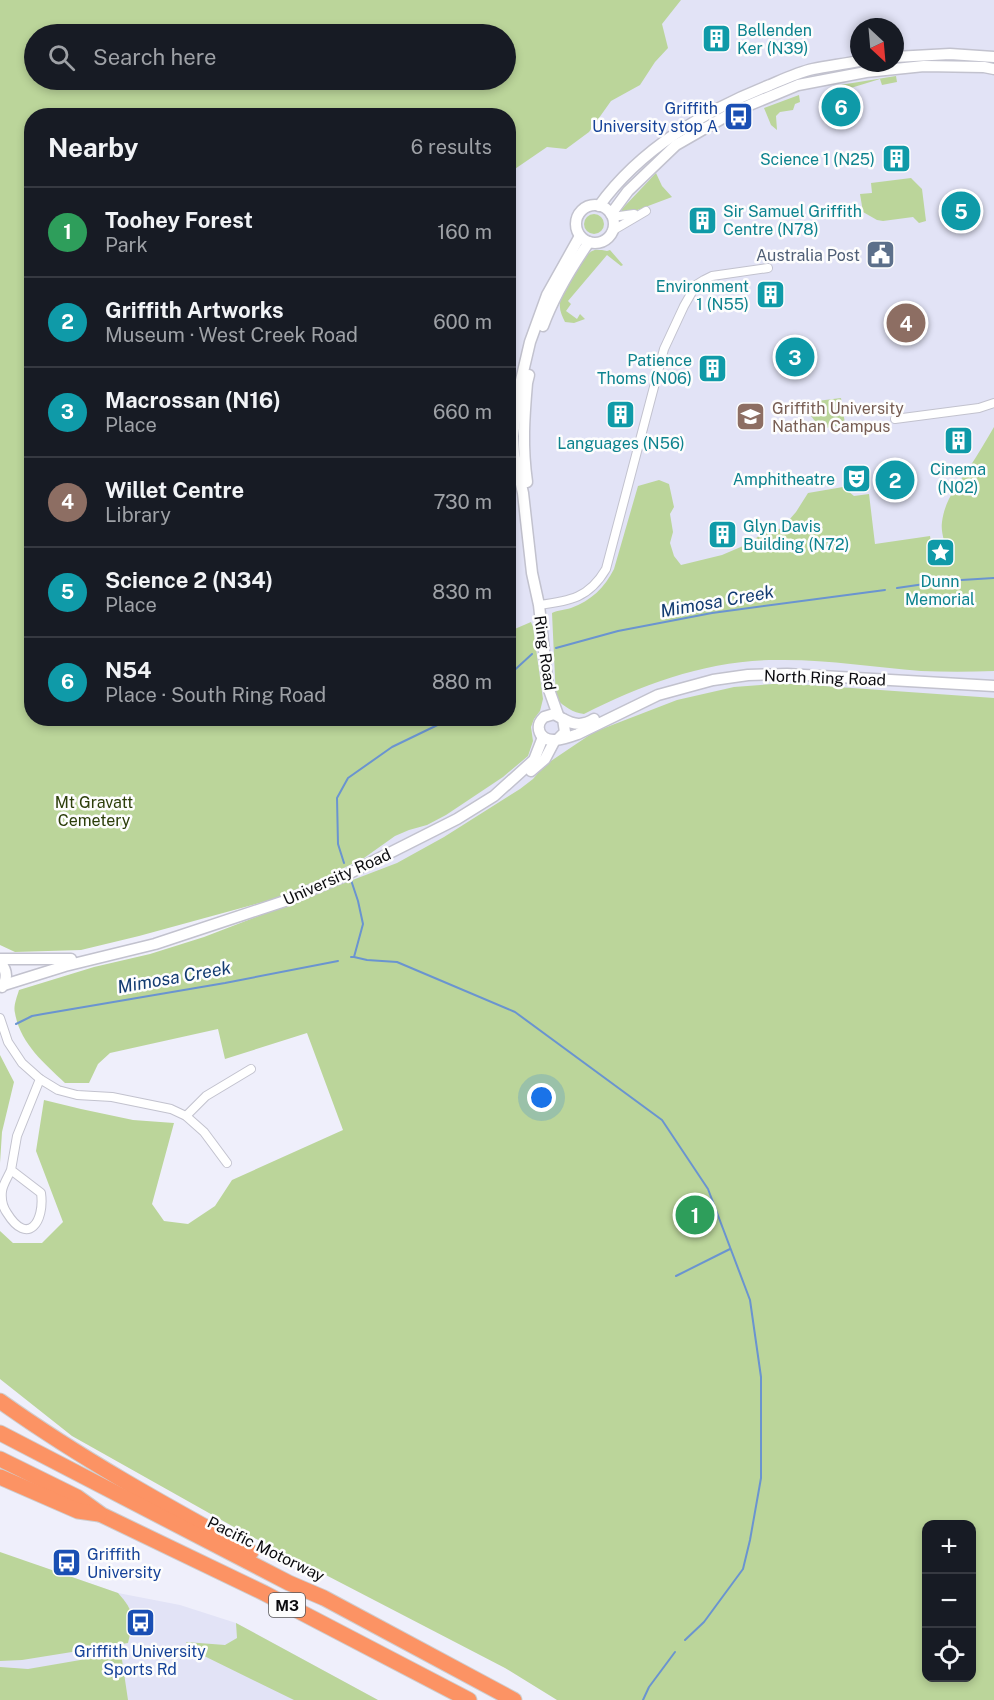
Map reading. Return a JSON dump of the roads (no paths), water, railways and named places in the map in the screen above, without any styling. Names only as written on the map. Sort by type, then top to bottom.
[{"type":"highway","points":[[0,1401],[67,1447],[126,1483],[313,1585],[324,1598]]},
{"type":"highway","name":"Pacific Motorway","points":[[0,1433],[288,1583],[324,1598],[514,1700]]},
{"type":"highway","name":"M3","points":[[0,1459],[77,1497],[102,1515],[264,1593],[469,1700]]},
{"type":"highway","points":[[0,1477],[78,1511],[102,1515]]},
{"type":"street","points":[[904,57],[950,54],[994,57]]},
{"type":"street","points":[[598,206],[642,161],[700,117],[739,97],[800,73],[850,63]]},
{"type":"street","points":[[611,215],[628,191],[676,145],[724,116],[789,89],[866,72],[924,66],[994,69]]},
{"type":"street","points":[[611,215],[632,215],[646,211],[612,231],[605,240],[599,242],[585,239],[575,224],[578,215],[587,207],[598,206],[607,210],[611,215],[612,231]]},
{"type":"street","points":[[585,239],[554,301],[537,344],[527,383],[523,453],[537,568],[539,605],[571,600],[583,594],[600,579],[606,569],[664,350],[696,285],[712,276],[768,268]]},
{"type":"street","name":"Ring Road","points":[[516,411],[530,342],[547,295],[585,239]]},
{"type":"street","points":[[895,419],[979,408],[994,403]]},
{"type":"street","name":"Ring Road","points":[[516,463],[523,493],[534,590],[539,605],[548,687],[561,717]]},
{"type":"street","name":"North Ring Road","points":[[561,717],[575,725],[582,724],[635,699],[670,686],[750,670],[797,669],[994,681]]},
{"type":"street","name":"North Ring Road","points":[[557,739],[578,734],[658,695],[713,680],[748,675],[787,674],[994,686]]},
{"type":"street","points":[[544,717],[548,687]]},
{"type":"street","points":[[496,794],[503,792],[545,759],[557,739],[565,732],[565,723],[561,717],[550,714],[541,720],[539,729],[543,737],[557,739]]},
{"type":"street","name":"University Road","points":[[2,987],[96,958],[155,944],[302,895],[376,861],[458,819],[496,794],[534,760],[543,737]]},
{"type":"street","name":"University Road","points":[[0,960],[96,958]]},
{"type":"street","points":[[0,960],[6,973],[2,987]]},
{"type":"street","points":[[0,1018],[8,1042],[22,1063],[40,1079],[58,1090],[77,1095],[112,1097],[171,1109],[186,1116],[204,1132],[227,1163]]},
{"type":"street","points":[[186,1116],[206,1096],[251,1069]]},
{"type":"street","points":[[11,1170],[41,1193],[43,1205],[40,1216],[32,1227],[26,1230],[20,1229],[13,1223],[1,1204],[2,1189],[11,1170],[17,1136],[40,1079]]},
{"type":"waterway","name":"Mimosa Creek","points":[[897,588],[945,581],[994,578]]},
{"type":"waterway","name":"Mimosa Creek","points":[[556,648],[618,631],[712,613],[885,590]]},
{"type":"waterway","name":"Mimosa Creek","points":[[516,669],[532,654]]},
{"type":"waterway","name":"Mimosa Creek","points":[[344,863],[338,844],[337,798],[348,778],[392,747],[435,726]]},
{"type":"waterway","name":"Mimosa Creek","points":[[351,880],[363,924],[354,957],[351,957]]},
{"type":"waterway","points":[[354,957],[397,962],[515,1012],[662,1120],[708,1189],[750,1300],[761,1377],[761,1478],[743,1569],[704,1622],[685,1640]]},
{"type":"waterway","name":"Mimosa Creek","points":[[16,1024],[32,1016],[338,961]]},
{"type":"waterway","points":[[676,1276],[730,1249]]},
{"type":"waterway","points":[[643,1700],[649,1687],[675,1652]]},
{"type":"place","name":"Bellenden Ker (N39)","points":[[716,39]]},
{"type":"place","name":"N54","points":[[841,107]]},
{"type":"place","name":"Griffith University stop A","points":[[739,117]]},
{"type":"place","name":"Science 1 (N25)","points":[[896,159]]},
{"type":"place","name":"Science 2 (N34)","points":[[961,211]]},
{"type":"place","name":"Sir Samuel Griffith Centre (N78)","points":[[702,220]]},
{"type":"place","name":"Australia Post","points":[[881,255]]},
{"type":"place","name":"Environment 1 (N55)","points":[[770,295]]},
{"type":"place","name":"Willet Centre","points":[[906,323]]},
{"type":"place","name":"Macrossan (N16)","points":[[795,357]]},
{"type":"place","name":"Patience Thoms (N06)","points":[[713,369]]},
{"type":"place","name":"Languages (N56)","points":[[621,415]]},
{"type":"place","name":"Griffith University Nathan Campus","points":[[751,417]]},
{"type":"place","name":"Cinema (N02)","points":[[958,441]]},
{"type":"place","name":"Amphitheatre","points":[[856,479]]},
{"type":"place","name":"Griffith Artworks","points":[[895,480]]},
{"type":"place","name":"Glyn Davis Building (N72)","points":[[722,535]]},
{"type":"place","name":"Dunn Memorial","points":[[940,553]]},
{"type":"place","name":"Toohey Forest","points":[[695,1215]]},
{"type":"place","name":"Griffith University","points":[[66,1563]]},
{"type":"place","name":"Griffith University Sports Rd","points":[[140,1623]]},
{"type":"park label","name":"Mt Gravatt Cemetery","points":[[94,811]]}]
